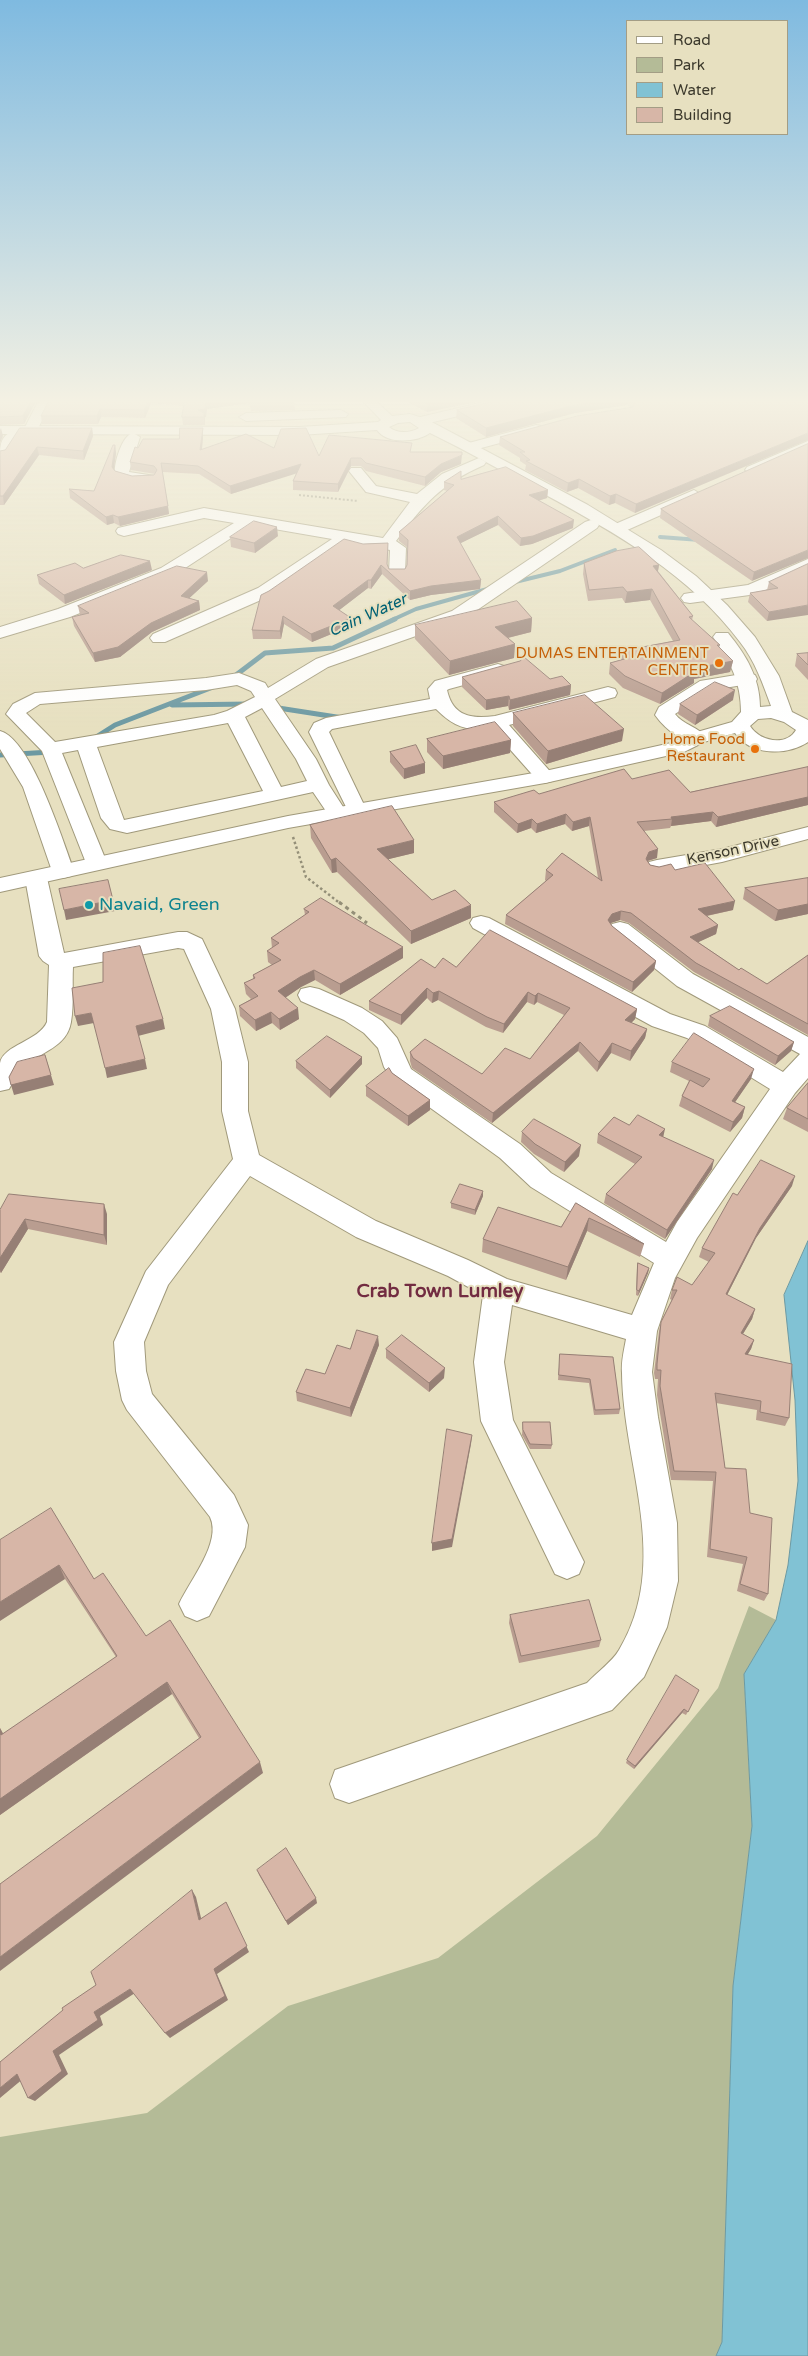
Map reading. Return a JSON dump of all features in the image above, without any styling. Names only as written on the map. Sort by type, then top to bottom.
[{"type":"street","points":[[387,543],[410,511]]},
{"type":"street","points":[[565,511],[609,536],[668,578],[701,611]]},
{"type":"street","points":[[588,511],[619,528],[686,576],[709,596],[746,639],[762,661],[778,692],[784,715]]},
{"type":"street","points":[[619,528],[658,511]]},
{"type":"street","points":[[124,531],[204,513],[387,543],[398,548],[397,574]]},
{"type":"street","points":[[0,633],[64,613],[168,572],[247,521]]},
{"type":"street","points":[[51,749],[234,715],[266,699],[267,696],[322,663],[444,621],[472,607],[501,585],[591,526]]},
{"type":"street","points":[[159,638],[264,592],[345,537]]},
{"type":"street","points":[[690,598],[752,590],[808,564]]},
{"type":"street","points":[[677,748],[697,738],[746,720],[771,712],[794,719],[807,731],[797,742],[787,745],[768,745],[747,738],[742,732],[746,720],[752,693],[748,679],[742,665],[712,624]]},
{"type":"street","points":[[514,665],[442,685],[437,689],[440,703],[464,724],[470,726],[496,722],[608,693]]},
{"type":"street","points":[[96,863],[51,749],[16,714],[20,708],[35,699],[206,684],[239,679],[258,687],[306,759],[319,785],[347,811]]},
{"type":"street","points":[[697,738],[675,726],[665,716],[666,711],[707,685],[748,679]]},
{"type":"street","points":[[347,811],[319,732],[321,727],[326,724],[440,703]]},
{"type":"street","points":[[234,715],[275,795]]},
{"type":"street","points":[[496,722],[545,777]]},
{"type":"street","points":[[0,737],[5,741],[33,787],[63,871]]},
{"type":"street","points":[[0,885],[288,822],[545,777],[677,748],[757,742]]},
{"type":"street","points":[[86,744],[112,818],[117,825],[127,827],[319,785]]},
{"type":"street","points":[[787,745],[808,758]]},
{"type":"street","name":"Kenson Drive","points":[[658,867],[722,855],[808,833]]},
{"type":"street","points":[[36,878],[51,956],[61,961],[178,940],[187,940],[194,944],[223,1009],[236,1062],[235,1111],[247,1161],[366,1229],[458,1268],[499,1289],[642,1331]]},
{"type":"street","points":[[480,923],[661,1020],[696,1032],[786,1086]]},
{"type":"street","points":[[620,928],[685,980],[808,1048]]},
{"type":"street","points":[[0,1082],[14,1060],[42,1044],[55,1033],[59,1022],[61,961]]},
{"type":"street","points":[[310,995],[356,1016],[381,1035],[389,1045],[395,1068],[402,1075],[510,1151],[541,1180],[671,1259]]},
{"type":"street","points":[[349,1784],[599,1697],[631,1664],[649,1627],[662,1581],[660,1523],[642,1417],[637,1372],[642,1331],[661,1277],[687,1230],[786,1086],[808,1060]]},
{"type":"street","points":[[197,1604],[228,1547],[231,1525],[222,1506],[138,1400],[131,1371],[129,1342],[156,1279],[247,1161]]},
{"type":"street","points":[[499,1289],[489,1362],[497,1421],[567,1562]]},
{"type":"path","points":[[288,822],[306,877],[367,923]]},
{"type":"green space","points":[[749,1606],[776,1620],[744,1674],[752,1826],[733,1986],[722,2342],[716,2356],[0,2356],[0,2137],[147,2113],[288,2006],[438,1958],[597,1836],[718,1688]]},
{"type":"water","points":[[808,1241],[808,2356],[716,2356],[722,2342],[733,1986],[752,1826],[744,1674],[776,1620],[788,1565],[798,1481],[795,1400],[784,1295]]},
{"type":"building","points":[[98,511],[146,511],[118,517],[113,515],[106,517]]},
{"type":"building","points":[[424,511],[558,511],[574,520],[533,536],[521,538],[498,516],[457,537],[481,580],[431,586],[410,591],[381,565],[371,580],[368,580],[333,606],[351,618],[311,634],[283,616],[280,631],[252,630],[261,595],[344,539],[363,544],[388,543],[387,564],[389,569],[405,569],[407,565],[408,540],[399,532]]},
{"type":"building","points":[[664,511],[808,511],[808,550],[754,572]]},
{"type":"building","points":[[254,521],[277,527],[254,543],[230,537]]},
{"type":"building","points":[[639,547],[659,565],[653,566],[693,616],[689,617],[720,645],[717,645],[733,661],[690,669],[696,671],[662,693],[625,676],[610,663],[628,658],[621,651],[680,640],[652,589],[627,592],[623,587],[589,590],[584,563],[616,551]]},
{"type":"building","points":[[121,555],[150,561],[64,595],[37,575],[75,563],[83,568]]},
{"type":"building","points":[[808,564],[808,605],[769,612],[750,593],[778,588],[769,582]]},
{"type":"building","points":[[177,566],[207,572],[181,596],[199,601],[151,623],[118,647],[93,653],[72,617],[89,613],[78,606]]},
{"type":"building","points":[[517,601],[532,618],[495,627],[515,644],[450,661],[415,625]]},
{"type":"building","points":[[808,653],[808,665],[797,654]]},
{"type":"building","points":[[524,657],[550,679],[562,676],[571,685],[510,700],[509,696],[486,700],[462,677],[520,661]]},
{"type":"building","points":[[715,682],[735,690],[697,715],[680,704]]},
{"type":"building","points":[[585,695],[624,729],[548,751],[513,713]]},
{"type":"building","points":[[495,722],[511,740],[443,756],[427,739]]},
{"type":"building","points":[[416,745],[425,763],[404,769],[390,752]]},
{"type":"building","points":[[808,767],[808,797],[718,817],[713,812],[671,817],[672,819],[637,822],[658,849],[649,852],[646,859],[650,865],[659,867],[671,864],[675,870],[705,863],[735,901],[698,909],[718,925],[690,937],[739,970],[741,968],[767,984],[808,955],[808,1024],[696,963],[631,913],[621,911],[612,914],[608,920],[612,926],[656,961],[633,982],[506,915],[553,875],[546,870],[562,853],[602,881],[590,817],[573,822],[566,814],[537,824],[532,819],[518,824],[494,802],[534,790],[539,794],[624,769],[632,779],[669,770],[690,792]]},
{"type":"building","points":[[392,806],[414,840],[377,849],[432,900],[455,890],[471,905],[411,931],[336,858],[331,860],[310,825]]},
{"type":"building","points":[[808,878],[808,904],[778,910],[745,888]]},
{"type":"building","points":[[108,880],[113,900],[64,910],[59,889]]},
{"type":"building","points":[[321,898],[403,947],[340,984],[314,970],[278,991],[298,1008],[279,1019],[271,1012],[255,1020],[239,1006],[258,996],[244,983],[255,978],[253,975],[281,960],[267,951],[279,943],[271,938],[309,912],[304,909]]},
{"type":"building","points":[[490,930],[637,1009],[625,1020],[647,1029],[631,1051],[612,1043],[599,1062],[580,1042],[493,1113],[413,1058],[410,1052],[425,1039],[482,1074],[505,1048],[530,1059],[570,1008],[538,993],[535,996],[528,992],[504,1024],[439,991],[433,993],[427,988],[401,1015],[369,1001],[421,959],[435,968],[443,958],[456,967]]},
{"type":"building","points":[[140,946],[163,1019],[136,1026],[145,1059],[105,1068],[91,1013],[75,1016],[72,988],[103,982],[103,953]]},
{"type":"building","points":[[730,1006],[794,1042],[778,1056],[710,1016]]},
{"type":"building","points":[[694,1033],[754,1069],[732,1101],[745,1107],[733,1122],[682,1096],[690,1080],[703,1087],[710,1079],[672,1062]]},
{"type":"building","points":[[327,1036],[362,1057],[330,1090],[296,1061]]},
{"type":"building","points":[[45,1055],[51,1075],[11,1085],[9,1077],[17,1062]]},
{"type":"building","points":[[389,1068],[392,1073],[430,1100],[408,1116],[366,1086]]},
{"type":"building","points":[[808,1083],[808,1119],[787,1108]]},
{"type":"building","points":[[638,1115],[665,1129],[659,1135],[714,1160],[667,1230],[606,1194],[642,1157],[598,1134],[614,1117],[629,1125]]},
{"type":"building","points":[[534,1119],[581,1145],[565,1162],[535,1144],[522,1132]]},
{"type":"building","points":[[761,1160],[795,1176],[760,1228],[726,1294],[755,1309],[741,1333],[754,1340],[745,1354],[792,1364],[789,1418],[760,1412],[761,1401],[715,1393],[725,1468],[746,1469],[750,1513],[772,1518],[768,1594],[740,1584],[747,1557],[710,1549],[716,1472],[674,1471],[660,1386],[661,1370],[657,1370],[661,1322],[677,1290],[672,1290],[677,1277],[692,1285],[715,1253],[702,1248],[733,1193],[737,1195]]},
{"type":"building","points":[[460,1184],[483,1191],[475,1210],[451,1203]]},
{"type":"building","points":[[9,1194],[104,1204],[104,1235],[25,1219],[0,1258],[0,1210]]},
{"type":"building","points":[[576,1203],[644,1244],[589,1218],[568,1267],[483,1239],[498,1207],[561,1227]]},
{"type":"building","points":[[638,1263],[649,1268],[639,1291],[637,1290]]},
{"type":"building","points":[[357,1330],[378,1336],[350,1408],[296,1392],[306,1369],[325,1374],[337,1345],[350,1349]]},
{"type":"building","points":[[402,1335],[445,1368],[429,1383],[386,1349]]},
{"type":"building","points":[[560,1354],[613,1357],[620,1409],[595,1410],[590,1379],[559,1375]]},
{"type":"building","points":[[523,1422],[550,1422],[552,1445],[530,1444],[523,1430]]},
{"type":"building","points":[[447,1429],[472,1435],[452,1539],[432,1543]]},
{"type":"building","points":[[51,1508],[94,1579],[103,1573],[146,1636],[170,1620],[260,1762],[0,1957],[0,1884],[201,1737],[167,1682],[0,1799],[0,1733],[1,1735],[117,1656],[59,1565],[0,1602],[0,1540]]},
{"type":"building","points":[[589,1600],[601,1640],[521,1656],[510,1615]]},
{"type":"building","points":[[676,1675],[699,1690],[688,1712],[684,1709],[635,1766],[627,1760]]},
{"type":"building","points":[[286,1848],[316,1898],[286,1921],[257,1870]]},
{"type":"building","points":[[192,1890],[199,1920],[226,1902],[247,1946],[214,1969],[225,1996],[165,2033],[130,1989],[94,2012],[98,2020],[53,2051],[62,2071],[28,2098],[17,2074],[0,2088],[0,2062],[63,2010],[62,2008],[96,1985],[91,1972]]},
{"type":"waterway","name":"Cain Water","points":[[660,537],[700,540]]},
{"type":"waterway","name":"Cain Water","points":[[511,583],[560,571],[615,550]]},
{"type":"waterway","name":"Cain Water","points":[[392,620],[416,609],[491,588]]},
{"type":"waterway","name":"Cain Water","points":[[232,678],[265,653],[333,648],[395,619]]},
{"type":"waterway","name":"Cain Water","points":[[93,739],[115,725],[213,687]]},
{"type":"waterway","points":[[172,705],[249,704]]},
{"type":"waterway","points":[[272,707],[343,718]]},
{"type":"waterway","name":"Cain Water","points":[[0,755],[51,752]]},
{"type":"place","name":"DUMAS ENTERTAINMENT CENTER","points":[[719,663]]},
{"type":"place","name":"Home Food Restaurant","points":[[755,749]]},
{"type":"place","name":"Navaid, Green","points":[[89,905]]},
{"type":"district","name":"Crab Town Lumley","points":[[440,1292]]}]
